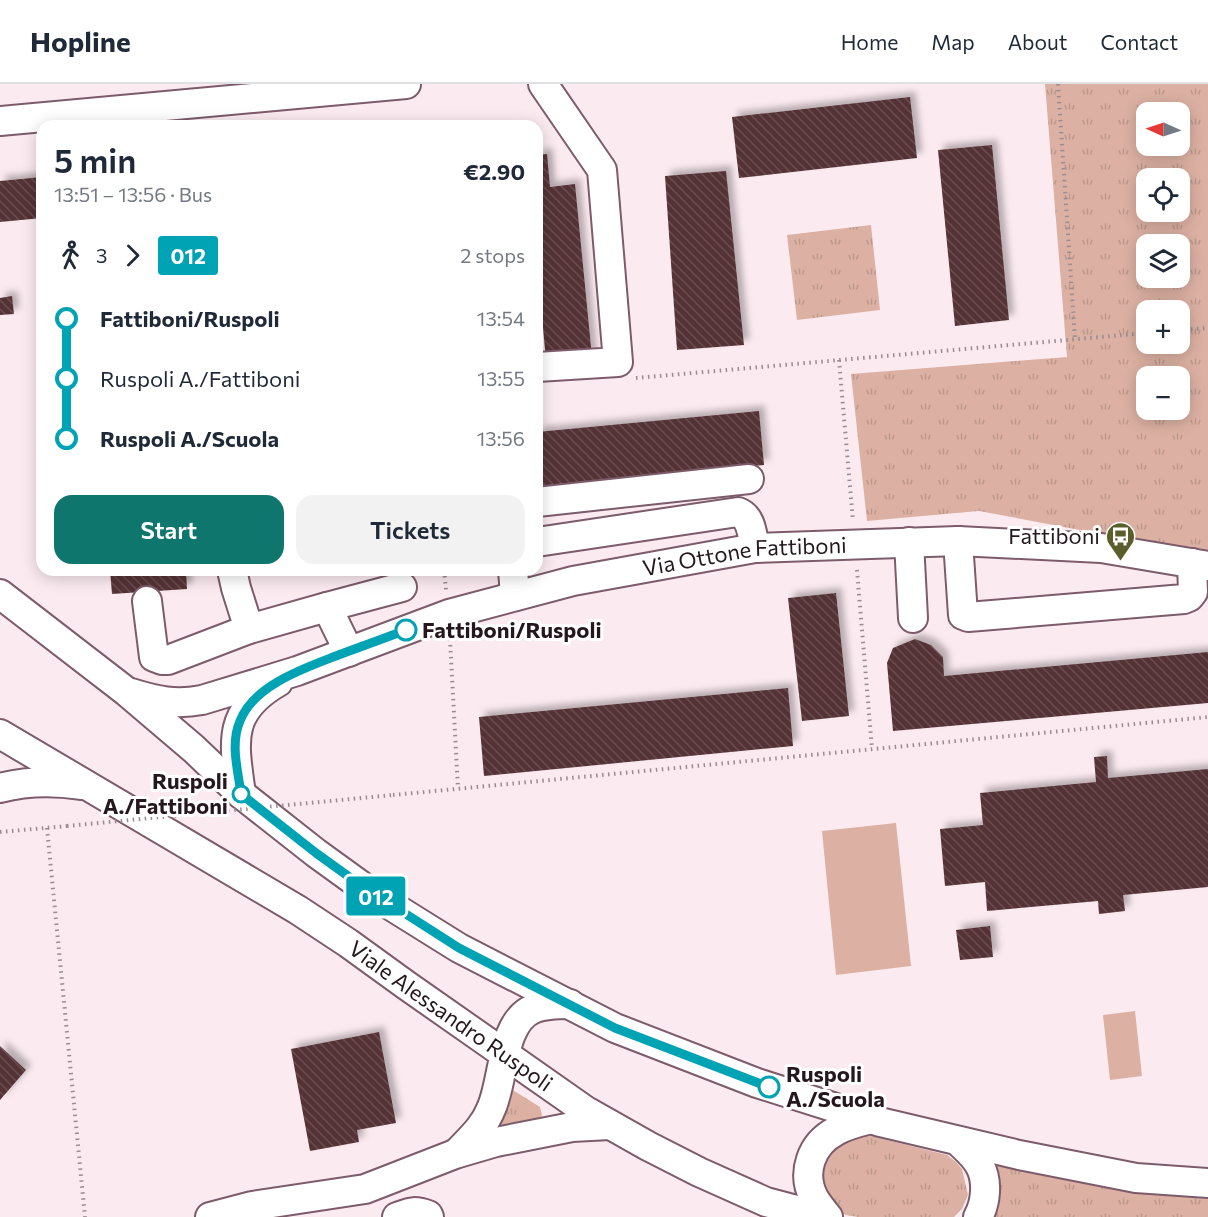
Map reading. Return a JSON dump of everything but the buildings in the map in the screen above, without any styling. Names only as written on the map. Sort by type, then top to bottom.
[{"type":"street","points":[[0,121],[186,115],[406,84]]},
{"type":"street","points":[[543,84],[602,170],[618,362],[543,367]]},
{"type":"street","points":[[543,501],[749,479]]},
{"type":"street","points":[[543,541],[738,512],[745,514],[748,520],[755,548]]},
{"type":"street","points":[[958,541],[963,615],[968,617],[1184,599],[1193,592],[1200,565]]},
{"type":"street","name":"Via Ottone Fattiboni","points":[[127,692],[162,701],[202,700],[297,671],[349,652],[449,614],[514,583],[573,580],[755,548],[958,541],[1101,548],[1200,565]]},
{"type":"street","points":[[909,542],[913,618]]},
{"type":"street","points":[[233,576],[249,629]]},
{"type":"street","points":[[147,601],[154,657],[168,660],[249,629],[402,587]]},
{"type":"street","points":[[0,594],[127,692],[194,749],[241,794],[316,853],[383,900],[459,948],[615,1028],[757,1083],[871,1119],[1020,1155],[1136,1178],[1208,1183]]},
{"type":"street","points":[[327,607],[349,652]]},
{"type":"street","name":"Via Ottone Fattiboni","points":[[241,794],[235,745],[240,720],[249,705],[263,692],[297,671]]},
{"type":"street","name":"Viale Alessandro Ruspoli","points":[[0,734],[298,910],[586,1111],[677,1161],[766,1202],[823,1217]]},
{"type":"street","points":[[0,788],[30,782],[58,782],[90,786]]},
{"type":"street","points":[[455,1154],[488,1117],[495,1100],[505,1055],[518,1021],[528,1011],[540,1006],[570,1004]]},
{"type":"street","points":[[828,1217],[818,1204],[810,1187],[809,1164],[814,1151],[820,1142],[836,1131],[871,1119]]},
{"type":"street","points":[[309,1217],[365,1189],[455,1154],[496,1142],[572,1126],[610,1125]]},
{"type":"street","points":[[958,1141],[977,1162],[983,1174],[984,1197],[978,1217]]},
{"type":"street","points":[[210,1217],[252,1206],[365,1189]]},
{"type":"street","points":[[397,1217],[416,1211],[429,1217]]},
{"type":"path","points":[[1058,84],[1075,339]]},
{"type":"path","points":[[1190,329],[1208,328]]},
{"type":"path","points":[[630,379],[1136,334]]},
{"type":"path","points":[[445,576],[449,614],[458,789]]},
{"type":"path","points":[[0,832],[1208,717]]},
{"type":"path","points":[[47,828],[85,1217]]},
{"type":"green space","points":[[1045,84],[1208,84],[1208,554],[979,511],[867,521],[851,374],[1067,357]]},
{"type":"green space","points":[[871,225],[880,310],[797,320],[787,235]]},
{"type":"green space","points":[[896,823],[911,966],[836,975],[822,831]]},
{"type":"green space","points":[[1135,1011],[1142,1076],[1110,1080],[1103,1015]]},
{"type":"green space","points":[[508,1087],[540,1107],[542,1115],[539,1120],[497,1134],[488,1122]]},
{"type":"green space","points":[[856,1134],[947,1155],[962,1169],[968,1195],[962,1209],[954,1217],[858,1217],[846,1215],[830,1206],[814,1161]]},
{"type":"green space","points":[[986,1164],[1113,1187],[1208,1199],[1208,1217],[985,1217]]},
{"type":"bus line","name":"012","points":[[406,630],[297,671],[256,698],[244,712],[236,732],[235,745],[241,794],[374,895],[474,957],[615,1028],[769,1087]]},
{"type":"place","name":"Fattiboni","points":[[1121,562]]},
{"type":"place","name":"Fattiboni/Ruspoli","points":[[406,630]]},
{"type":"place","name":"Ruspoli A./Fattiboni","points":[[241,794]]},
{"type":"place","name":"Ruspoli A./Scuola","points":[[769,1087]]}]
